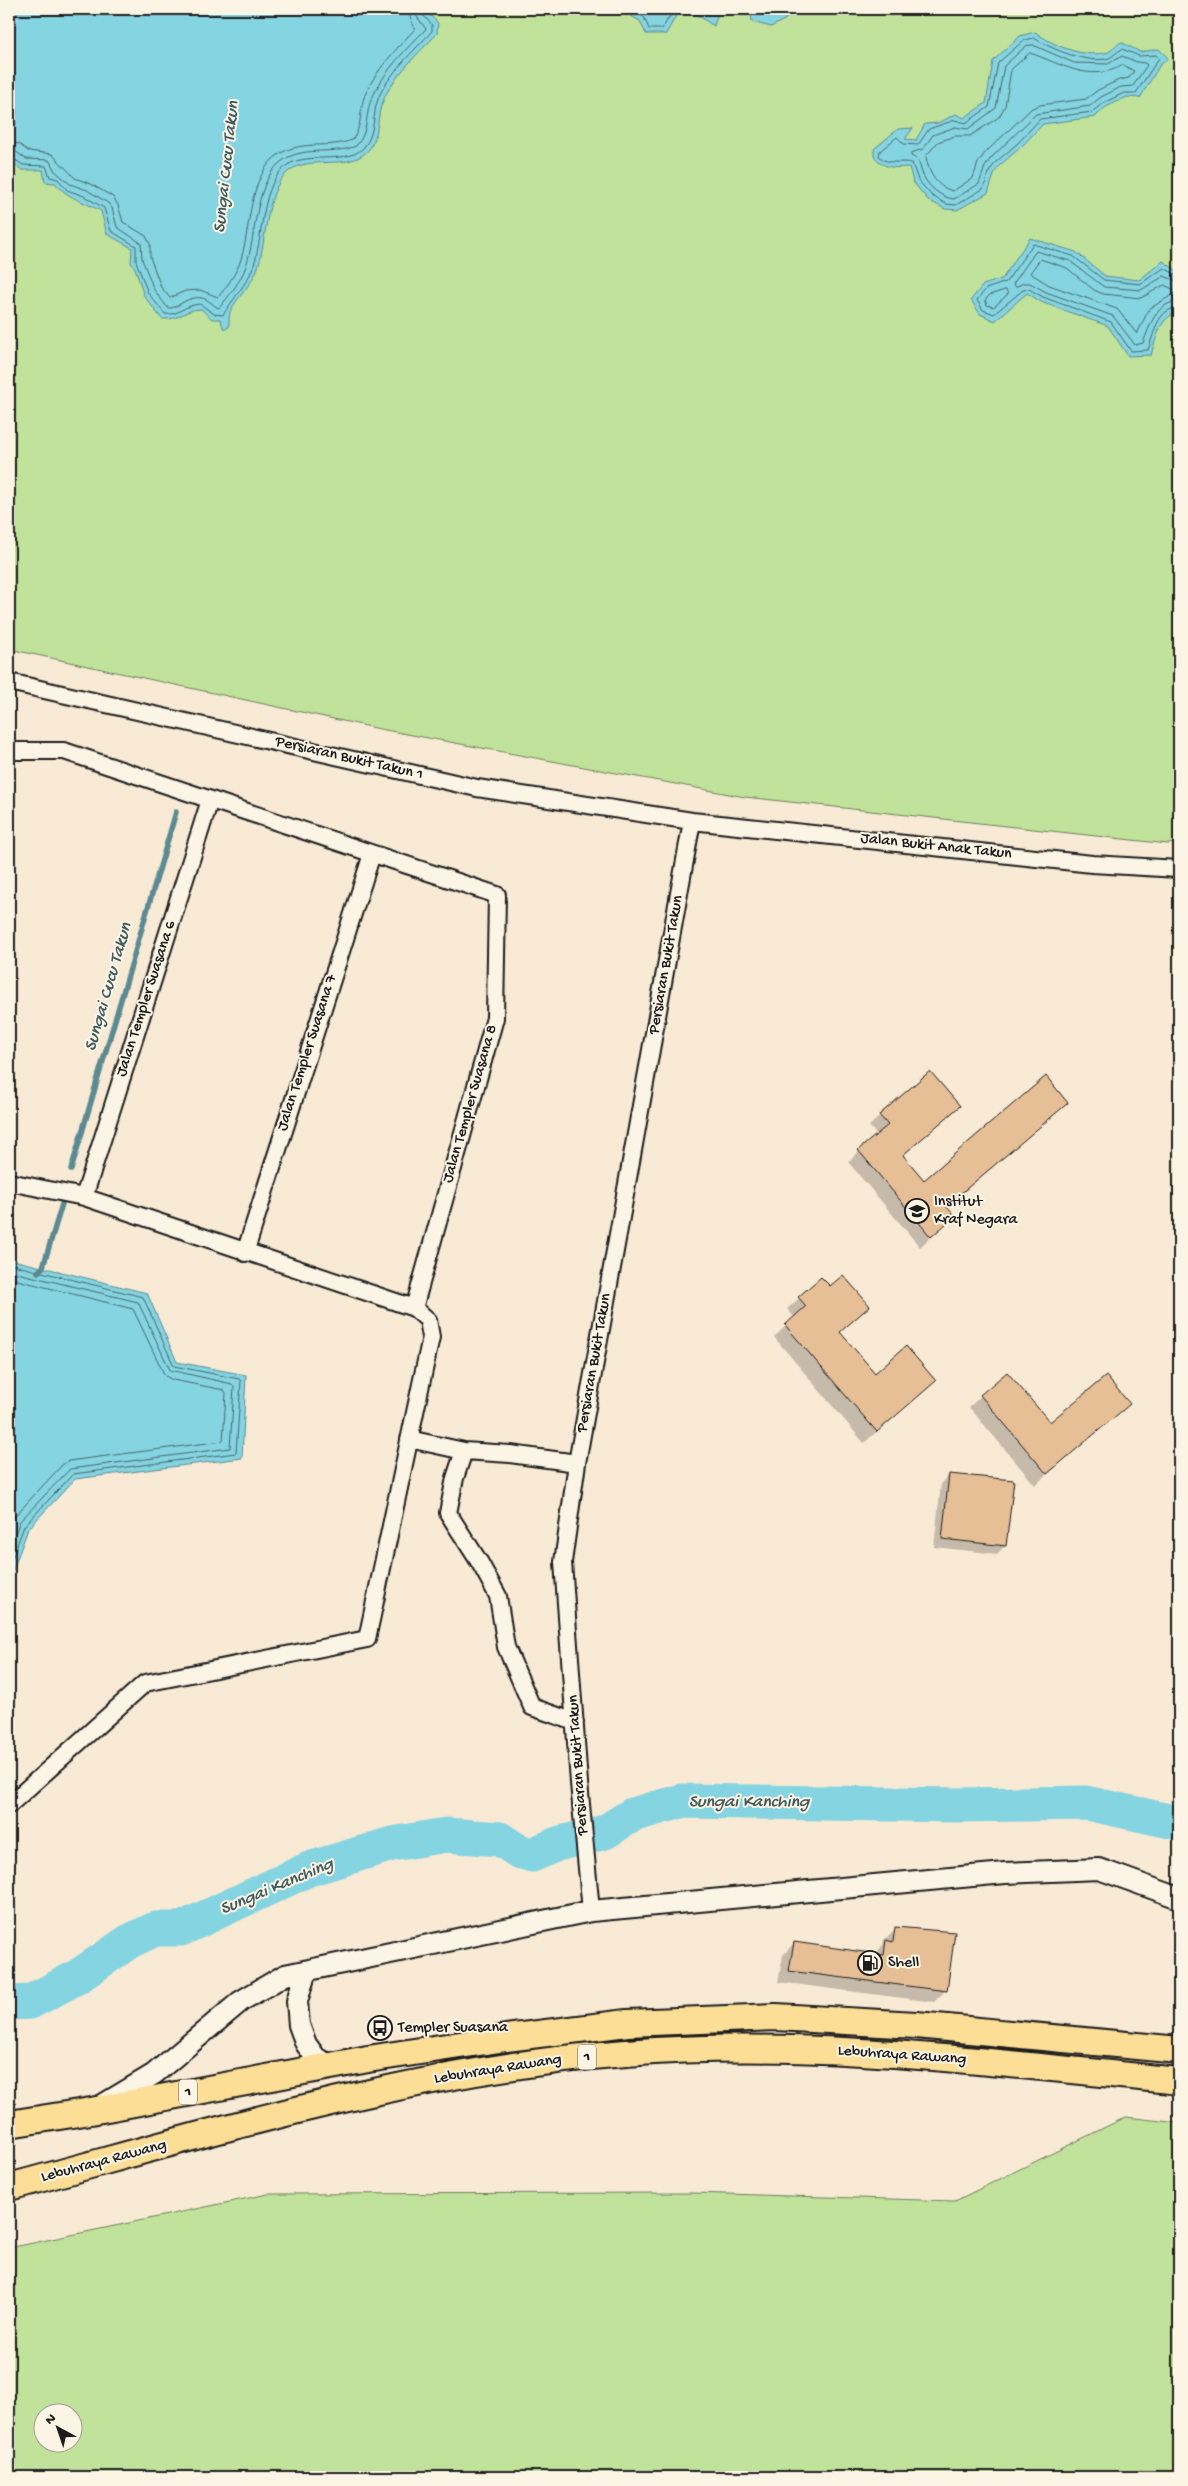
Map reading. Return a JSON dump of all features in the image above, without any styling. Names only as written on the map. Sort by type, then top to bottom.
[{"type":"highway","name":"Lebuhraya Rawang","points":[[9,2124],[91,2111],[331,2066],[506,2038],[627,2023],[776,2017],[916,2025],[1179,2050]]},
{"type":"highway","name":"Lebuhraya Rawang","points":[[9,2187],[286,2112],[505,2066],[626,2053],[772,2047],[911,2055],[1179,2081]]},
{"type":"street","name":"Persiaran Bukit Takun 1","points":[[9,682],[477,788],[692,821]]},
{"type":"street","points":[[9,751],[64,752],[372,854]]},
{"type":"street","name":"Jalan Templer Suasana 6","points":[[84,1197],[210,800]]},
{"type":"street","name":"Jalan Bukit Anak Takun","points":[[692,821],[1092,864],[1179,869]]},
{"type":"street","name":"Persiaran Bukit Takun","points":[[591,1911],[579,1783],[563,1562],[576,1463],[692,821]]},
{"type":"street","name":"Jalan Templer Suasana 8","points":[[372,854],[497,895],[495,1018],[414,1308]]},
{"type":"street","name":"Jalan Templer Suasana 7","points":[[245,1253],[372,854]]},
{"type":"street","points":[[9,1182],[84,1197],[245,1253],[414,1308],[428,1320],[431,1337],[367,1639],[145,1683],[9,1805]]},
{"type":"street","points":[[409,1439],[464,1451],[510,1454],[576,1463]]},
{"type":"street","points":[[464,1451],[455,1478],[448,1513],[480,1563],[498,1596],[506,1647],[532,1707],[576,1722]]},
{"type":"street","points":[[91,2111],[154,2074],[241,2001],[285,1975],[591,1911],[1005,1873],[1099,1868],[1179,1898]]},
{"type":"street","points":[[306,1971],[297,2001],[299,2026],[306,2044],[316,2058],[331,2066]]},
{"type":"green space","points":[[9,9],[1179,9],[1179,843],[1168,844],[745,797],[380,729],[9,649]]},
{"type":"green space","points":[[1126,2117],[1179,2123],[1179,2477],[9,2477],[9,2248],[268,2194],[692,2193],[955,2201]]},
{"type":"water","points":[[9,9],[428,9],[428,13],[438,23],[437,34],[407,65],[387,92],[381,107],[375,137],[370,148],[362,155],[344,162],[302,165],[292,169],[283,177],[272,200],[257,270],[230,312],[229,327],[224,329],[220,319],[212,319],[201,309],[190,311],[174,318],[162,319],[144,296],[135,268],[131,263],[132,248],[107,234],[101,211],[71,196],[55,183],[45,182],[43,170],[22,170],[9,160]]},
{"type":"water","points":[[619,9],[688,9],[678,12],[666,34],[646,34],[640,21]]},
{"type":"water","points":[[688,9],[719,9],[714,26]]},
{"type":"water","points":[[749,9],[788,9],[786,19],[771,27],[752,22]]},
{"type":"water","points":[[1035,32],[1059,46],[1077,52],[1105,53],[1121,42],[1140,52],[1159,49],[1169,59],[1161,63],[1140,98],[1127,97],[1106,107],[1095,117],[1043,124],[1000,165],[995,172],[988,193],[957,210],[945,209],[928,200],[913,182],[909,167],[890,167],[874,156],[874,149],[898,129],[913,128],[905,139],[916,140],[925,124],[938,123],[956,114],[964,118],[986,103],[993,61],[1020,36]]},
{"type":"water","points":[[1030,238],[1076,252],[1105,276],[1139,280],[1163,261],[1179,272],[1179,313],[1173,314],[1163,323],[1151,355],[1128,356],[1108,326],[1041,302],[1027,293],[995,321],[980,314],[971,300],[983,285],[1002,279]]},
{"type":"water","points":[[9,1259],[147,1293],[177,1362],[246,1375],[242,1458],[75,1479],[28,1529],[9,1581]]},
{"type":"building","points":[[930,1071],[960,1106],[903,1155],[924,1180],[1046,1076],[1068,1103],[946,1206],[955,1216],[931,1237],[858,1150],[888,1125],[879,1115]]},
{"type":"building","points":[[843,1275],[870,1306],[840,1332],[875,1373],[906,1346],[936,1381],[877,1432],[785,1325],[806,1306],[798,1297],[821,1277],[830,1286]]},
{"type":"building","points":[[1007,1372],[1050,1422],[1106,1376],[1130,1404],[1047,1474],[980,1395]]},
{"type":"building","points":[[949,1474],[1014,1480],[1006,1546],[942,1539]]},
{"type":"building","name":"Shell","points":[[895,1927],[955,1932],[947,1991],[789,1971],[794,1942],[884,1955],[886,1940],[893,1942]]},
{"type":"waterway","name":"Sungai Cucu Takun","points":[[71,1170],[176,812]]},
{"type":"waterway","name":"Sungai Cucu Takun","points":[[38,1272],[43,1267],[62,1204]]},
{"type":"waterway","name":"Sungai Kanching","points":[[9,2003],[30,2002],[77,1977],[130,1941],[155,1929],[181,1929],[309,1869],[392,1844],[446,1835],[500,1839],[518,1851],[532,1855],[557,1844],[605,1832],[632,1815],[682,1801],[958,1805],[1086,1803],[1179,1823]]},
{"type":"place","name":"Institut Kraf Negara","points":[[917,1211]]},
{"type":"place","name":"Shell","points":[[870,1963]]},
{"type":"place","name":"Templer Suasana","points":[[380,2028]]}]
